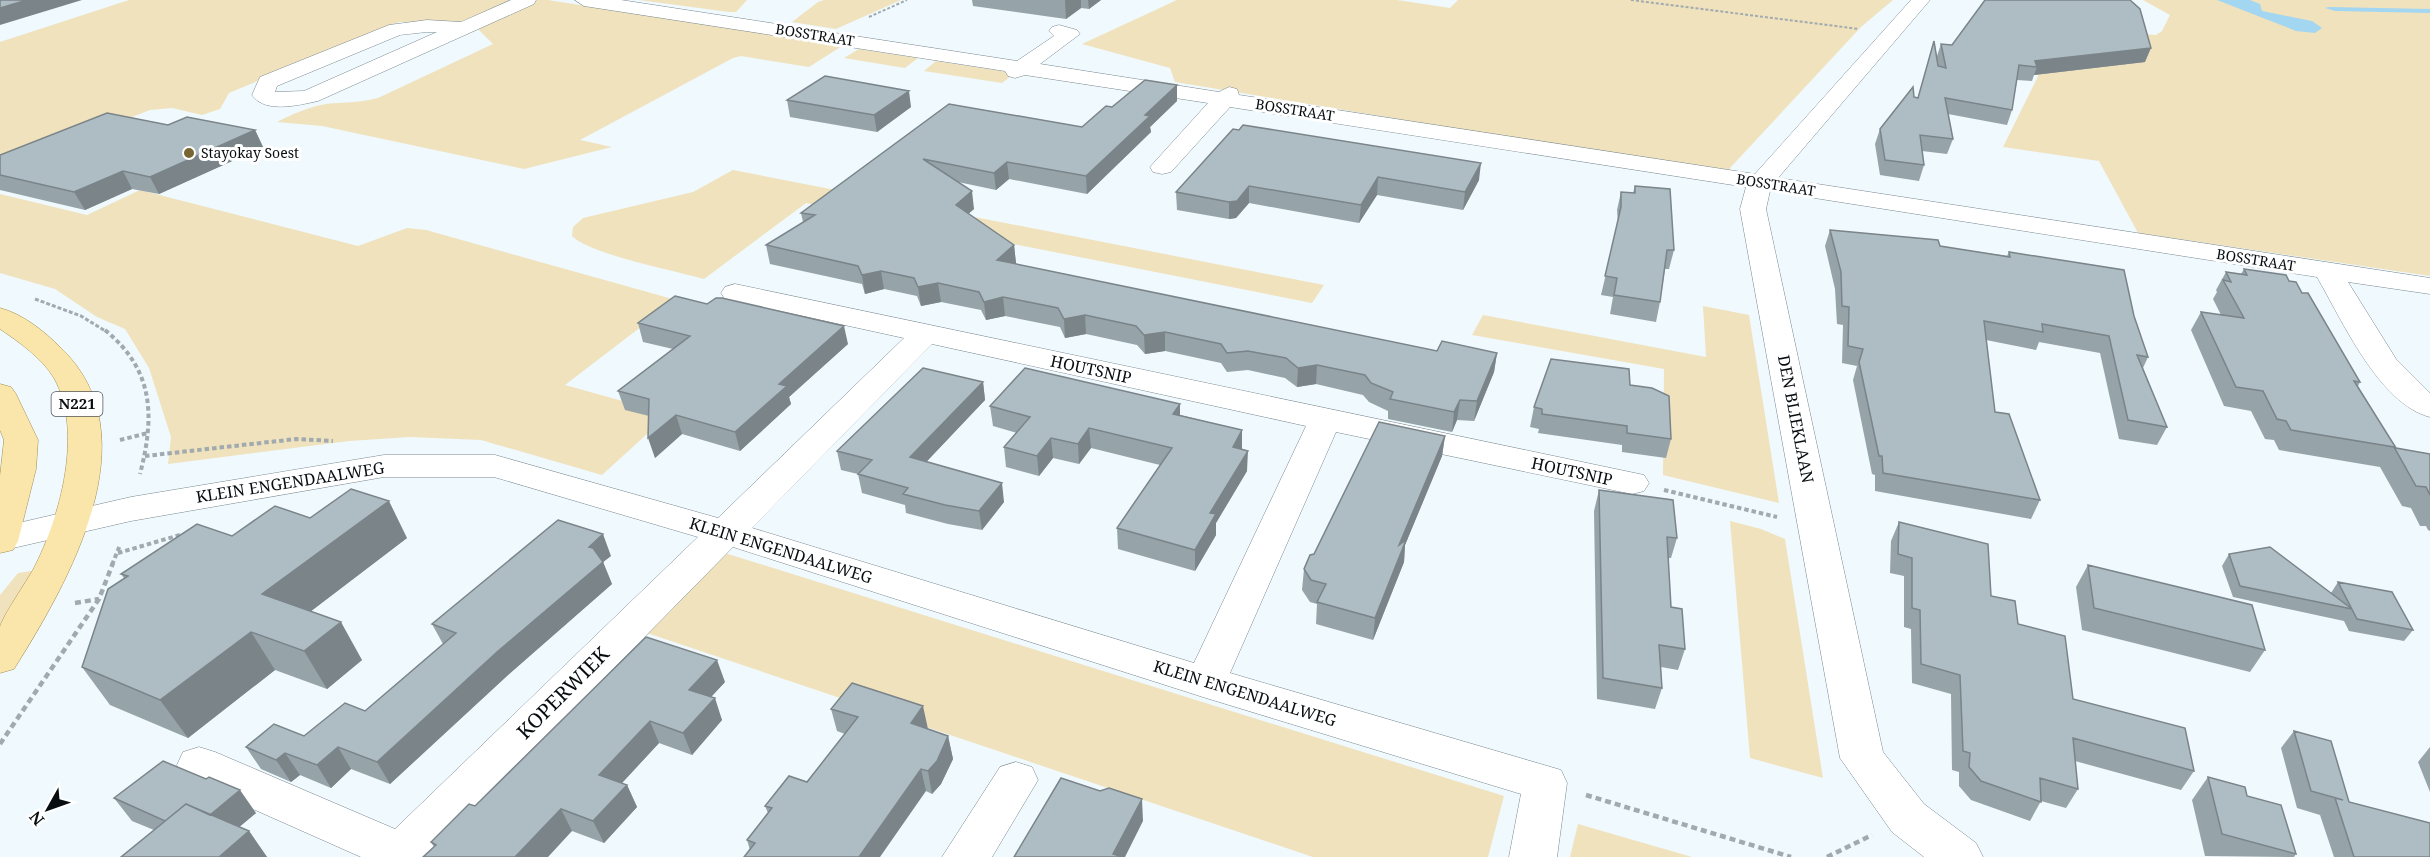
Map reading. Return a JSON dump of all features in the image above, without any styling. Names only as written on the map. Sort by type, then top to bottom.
[{"type":"main road","name":"N221","points":[[0,317],[35,340],[57,363],[75,388],[86,449],[72,522],[33,610],[0,658]]},
{"type":"main road","points":[[0,394],[21,440],[19,469],[1,540]]},
{"type":"street","points":[[463,28],[427,26],[396,29],[268,82],[263,95],[271,99],[286,100],[310,96],[527,0]]},
{"type":"street","name":"BOSSTRAAT","points":[[584,0],[1018,70],[1226,96],[1760,183],[2430,286]]},
{"type":"street","points":[[1760,183],[1921,0]]},
{"type":"street","points":[[1018,70],[1070,34],[1059,31]]},
{"type":"street","points":[[1162,167],[1226,96]]},
{"type":"street","name":"DEN BLIEKLAAN","points":[[1760,183],[1754,209],[1862,758],[1908,818],[1959,857]]},
{"type":"street","points":[[2327,270],[2391,373],[2417,400],[2430,406]]},
{"type":"street","name":"HOUTSNIP","points":[[735,293],[1632,483]]},
{"type":"street","points":[[724,532],[927,333]]},
{"type":"street","points":[[1206,682],[1326,420]]},
{"type":"street","name":"KLEIN ENGENDAALWEG","points":[[1,540],[131,509],[384,466],[495,466],[724,532],[1206,682],[1545,783]]},
{"type":"street","name":"KOPERWIEK","points":[[200,765],[399,855],[724,532]]},
{"type":"street","points":[[966,857],[1016,780]]},
{"type":"street","points":[[1533,857],[1545,783]]},
{"type":"path","points":[[1631,0],[1893,33]]},
{"type":"path","points":[[0,744],[99,599],[117,554],[131,509],[145,456],[148,433],[145,382],[132,359],[115,339],[89,319],[27,297]]},
{"type":"path","name":"HOUTSNIP","points":[[1632,483],[1818,527]]},
{"type":"path","points":[[1545,783],[1791,857]]},
{"type":"path","points":[[1827,857],[1908,818]]},
{"type":"shaded area","points":[[129,0],[548,0],[842,46],[809,67],[741,56],[733,58],[580,140],[612,147],[524,169],[322,126],[277,122],[319,105],[378,98],[493,44],[471,22],[399,22],[229,93],[220,109],[202,115],[172,108],[150,110],[0,168],[0,42]]},
{"type":"shaded area","points":[[639,0],[747,0],[736,12],[729,12]]},
{"type":"shaded area","points":[[824,0],[901,0],[836,29],[792,22]]},
{"type":"shaded area","points":[[1177,0],[1397,0],[1450,8],[1458,0],[1893,0],[1861,27],[1730,168],[1730,174],[1175,82],[1170,68],[1082,44]]},
{"type":"shaded area","points":[[2143,0],[2430,0],[2430,276],[2138,233],[2099,161],[2003,147],[2062,28],[2156,35],[2162,31],[2170,15]]},
{"type":"shaded area","points":[[859,49],[918,58],[905,68],[844,58]]},
{"type":"shaded area","points":[[936,61],[1015,73],[1002,83],[924,71]]},
{"type":"shaded area","points":[[733,170],[1324,285],[1312,303],[806,203],[704,279],[614,255],[581,243],[572,236],[573,227],[583,218],[693,192]]},
{"type":"shaded area","points":[[140,190],[358,246],[407,228],[426,230],[676,300],[565,385],[669,414],[602,475],[481,440],[410,437],[349,441],[168,464],[171,437],[149,368],[125,329],[97,317],[55,289],[0,273],[0,194],[87,215]]},
{"type":"shaded area","points":[[1703,306],[1749,315],[1779,503],[1663,475],[1664,369],[1472,335],[1483,315],[1706,357]]},
{"type":"shaded area","points":[[1730,521],[1761,529],[1785,539],[1823,778],[1750,758]]},
{"type":"shaded area","points":[[725,553],[1504,796],[1488,857],[1313,857],[647,633]]},
{"type":"shaded area","points":[[38,570],[0,646],[0,595],[18,573]]},
{"type":"shaded area","points":[[1578,824],[1692,857],[1570,857]]},
{"type":"water","points":[[2217,0],[2250,0],[2260,4],[2262,11],[2312,21],[2322,28],[2315,33],[2296,31]]},
{"type":"water","points":[[2325,8],[2430,9],[2430,13],[2335,11]]},
{"type":"building","points":[[0,0],[27,0],[0,8]]},
{"type":"building","points":[[1985,0],[2130,0],[2140,9],[2151,48],[2035,61],[2037,67],[2019,65],[2012,110],[1945,98],[1953,139],[1920,135],[1924,165],[1885,160],[1880,129],[1913,87],[1914,97],[1918,98],[1934,41],[1938,66],[1946,68],[1941,44],[1952,45]]},
{"type":"building","points":[[825,76],[909,91],[874,115],[787,100]]},
{"type":"building","points":[[1145,80],[1177,85],[1145,115],[1150,116],[1086,176],[1007,162],[994,173],[923,159],[972,191],[956,205],[1014,245],[997,260],[1437,351],[1442,341],[1497,353],[1477,401],[1460,400],[1454,412],[1390,399],[1393,392],[1371,383],[1365,375],[1317,365],[1298,368],[1286,358],[1248,351],[1227,353],[1221,344],[1165,332],[1144,335],[1136,326],[1085,315],[1064,319],[1058,308],[1003,297],[984,302],[979,292],[938,283],[918,287],[914,278],[881,271],[862,275],[858,266],[766,245],[815,215],[801,213],[949,104],[1082,127],[1106,106],[1112,107]]},
{"type":"building","points":[[107,113],[168,125],[187,117],[255,130],[150,177],[123,171],[74,192],[0,175],[0,155]]},
{"type":"building","points":[[1243,125],[1481,163],[1465,192],[1378,177],[1361,205],[1249,186],[1237,201],[1229,202],[1176,192],[1233,129],[1239,130]]},
{"type":"building","points":[[1635,186],[1670,189],[1674,250],[1667,250],[1660,302],[1614,295],[1617,278],[1605,276],[1621,207],[1621,192],[1635,193]]},
{"type":"building","points":[[1830,230],[1938,240],[1940,246],[2010,257],[2009,252],[2124,270],[2134,316],[2148,357],[2137,355],[2167,427],[2128,420],[2109,336],[2042,324],[2043,332],[1984,321],[1995,412],[2009,414],[2040,500],[1883,473],[1882,456],[1879,456],[1859,362],[1863,349],[1848,346],[1849,307],[1842,306],[1841,272]]},
{"type":"building","points":[[2244,269],[2286,275],[2289,281],[2296,282],[2302,293],[2308,293],[2360,382],[2354,381],[2396,448],[2430,454],[2430,495],[2426,487],[2416,486],[2394,447],[2291,430],[2286,421],[2277,419],[2263,391],[2236,387],[2201,312],[2244,318],[2223,280],[2231,282],[2226,272],[2247,275]]},
{"type":"building","points":[[675,296],[707,304],[716,298],[722,298],[844,326],[779,384],[787,386],[735,432],[676,415],[648,438],[649,399],[618,391],[690,336],[638,323]]},
{"type":"building","points":[[1551,359],[1629,369],[1630,385],[1652,388],[1669,396],[1671,439],[1627,433],[1627,426],[1542,414],[1542,409],[1534,407]]},
{"type":"building","points":[[923,368],[983,382],[910,457],[1002,483],[979,511],[903,494],[908,488],[858,474],[872,460],[837,451]]},
{"type":"building","points":[[1025,368],[1180,404],[1173,414],[1242,430],[1233,447],[1248,451],[1210,513],[1216,514],[1195,550],[1117,528],[1172,448],[1089,428],[1078,444],[1051,438],[1037,456],[1004,447],[1030,417],[990,406]]},
{"type":"building","points":[[1379,422],[1445,436],[1399,545],[1406,540],[1375,618],[1317,602],[1326,584],[1311,580],[1304,569],[1310,555],[1314,554]]},
{"type":"building","points":[[351,489],[389,501],[262,594],[341,622],[304,651],[251,632],[160,700],[82,667],[108,589],[128,576],[121,574],[197,524],[232,536],[275,506],[310,518]]},
{"type":"building","points":[[1599,490],[1673,500],[1677,538],[1667,537],[1671,607],[1682,609],[1685,649],[1659,645],[1662,688],[1603,678]]},
{"type":"building","points":[[558,520],[603,534],[589,547],[593,548],[603,562],[497,652],[377,762],[338,747],[317,765],[285,753],[276,760],[246,747],[274,724],[304,736],[345,703],[365,711],[456,633],[432,624]]},
{"type":"building","points":[[1899,522],[1988,544],[1991,596],[2015,601],[2018,624],[2065,636],[2073,699],[2185,728],[2194,771],[2073,738],[2078,789],[2040,778],[2041,802],[1981,781],[1969,767],[1970,753],[1963,751],[1960,675],[1921,664],[1920,610],[1912,608],[1912,558],[1898,554]]},
{"type":"building","points":[[2270,547],[2352,609],[2240,586],[2229,554]]},
{"type":"building","points":[[2088,565],[2252,605],[2265,650],[2094,608]]},
{"type":"building","points":[[2338,582],[2392,592],[2413,630],[2357,619]]},
{"type":"building","points":[[646,637],[717,660],[689,690],[715,698],[683,733],[650,721],[599,775],[627,785],[593,821],[561,809],[515,857],[423,857],[436,845],[431,842],[469,804],[475,806]]},
{"type":"building","points":[[852,683],[923,706],[911,723],[948,736],[937,761],[928,771],[921,769],[859,857],[744,857],[755,843],[747,840],[772,808],[765,806],[789,776],[807,782],[858,717],[831,709]]},
{"type":"building","points":[[2294,731],[2331,741],[2349,802],[2430,823],[2430,857],[2354,857],[2335,798],[2343,800],[2311,791]]},
{"type":"building","points":[[163,761],[240,790],[210,815],[186,804],[165,821],[114,798]]},
{"type":"building","points":[[2208,777],[2245,787],[2247,796],[2281,805],[2296,854],[2222,834]]},
{"type":"building","points":[[1061,778],[1100,791],[1109,788],[1142,799],[1113,854],[1123,857],[1014,857]]},
{"type":"building","points":[[186,804],[249,831],[219,857],[121,857]]},
{"type":"place","name":"Stayokay Soest","points":[[189,153]]}]
